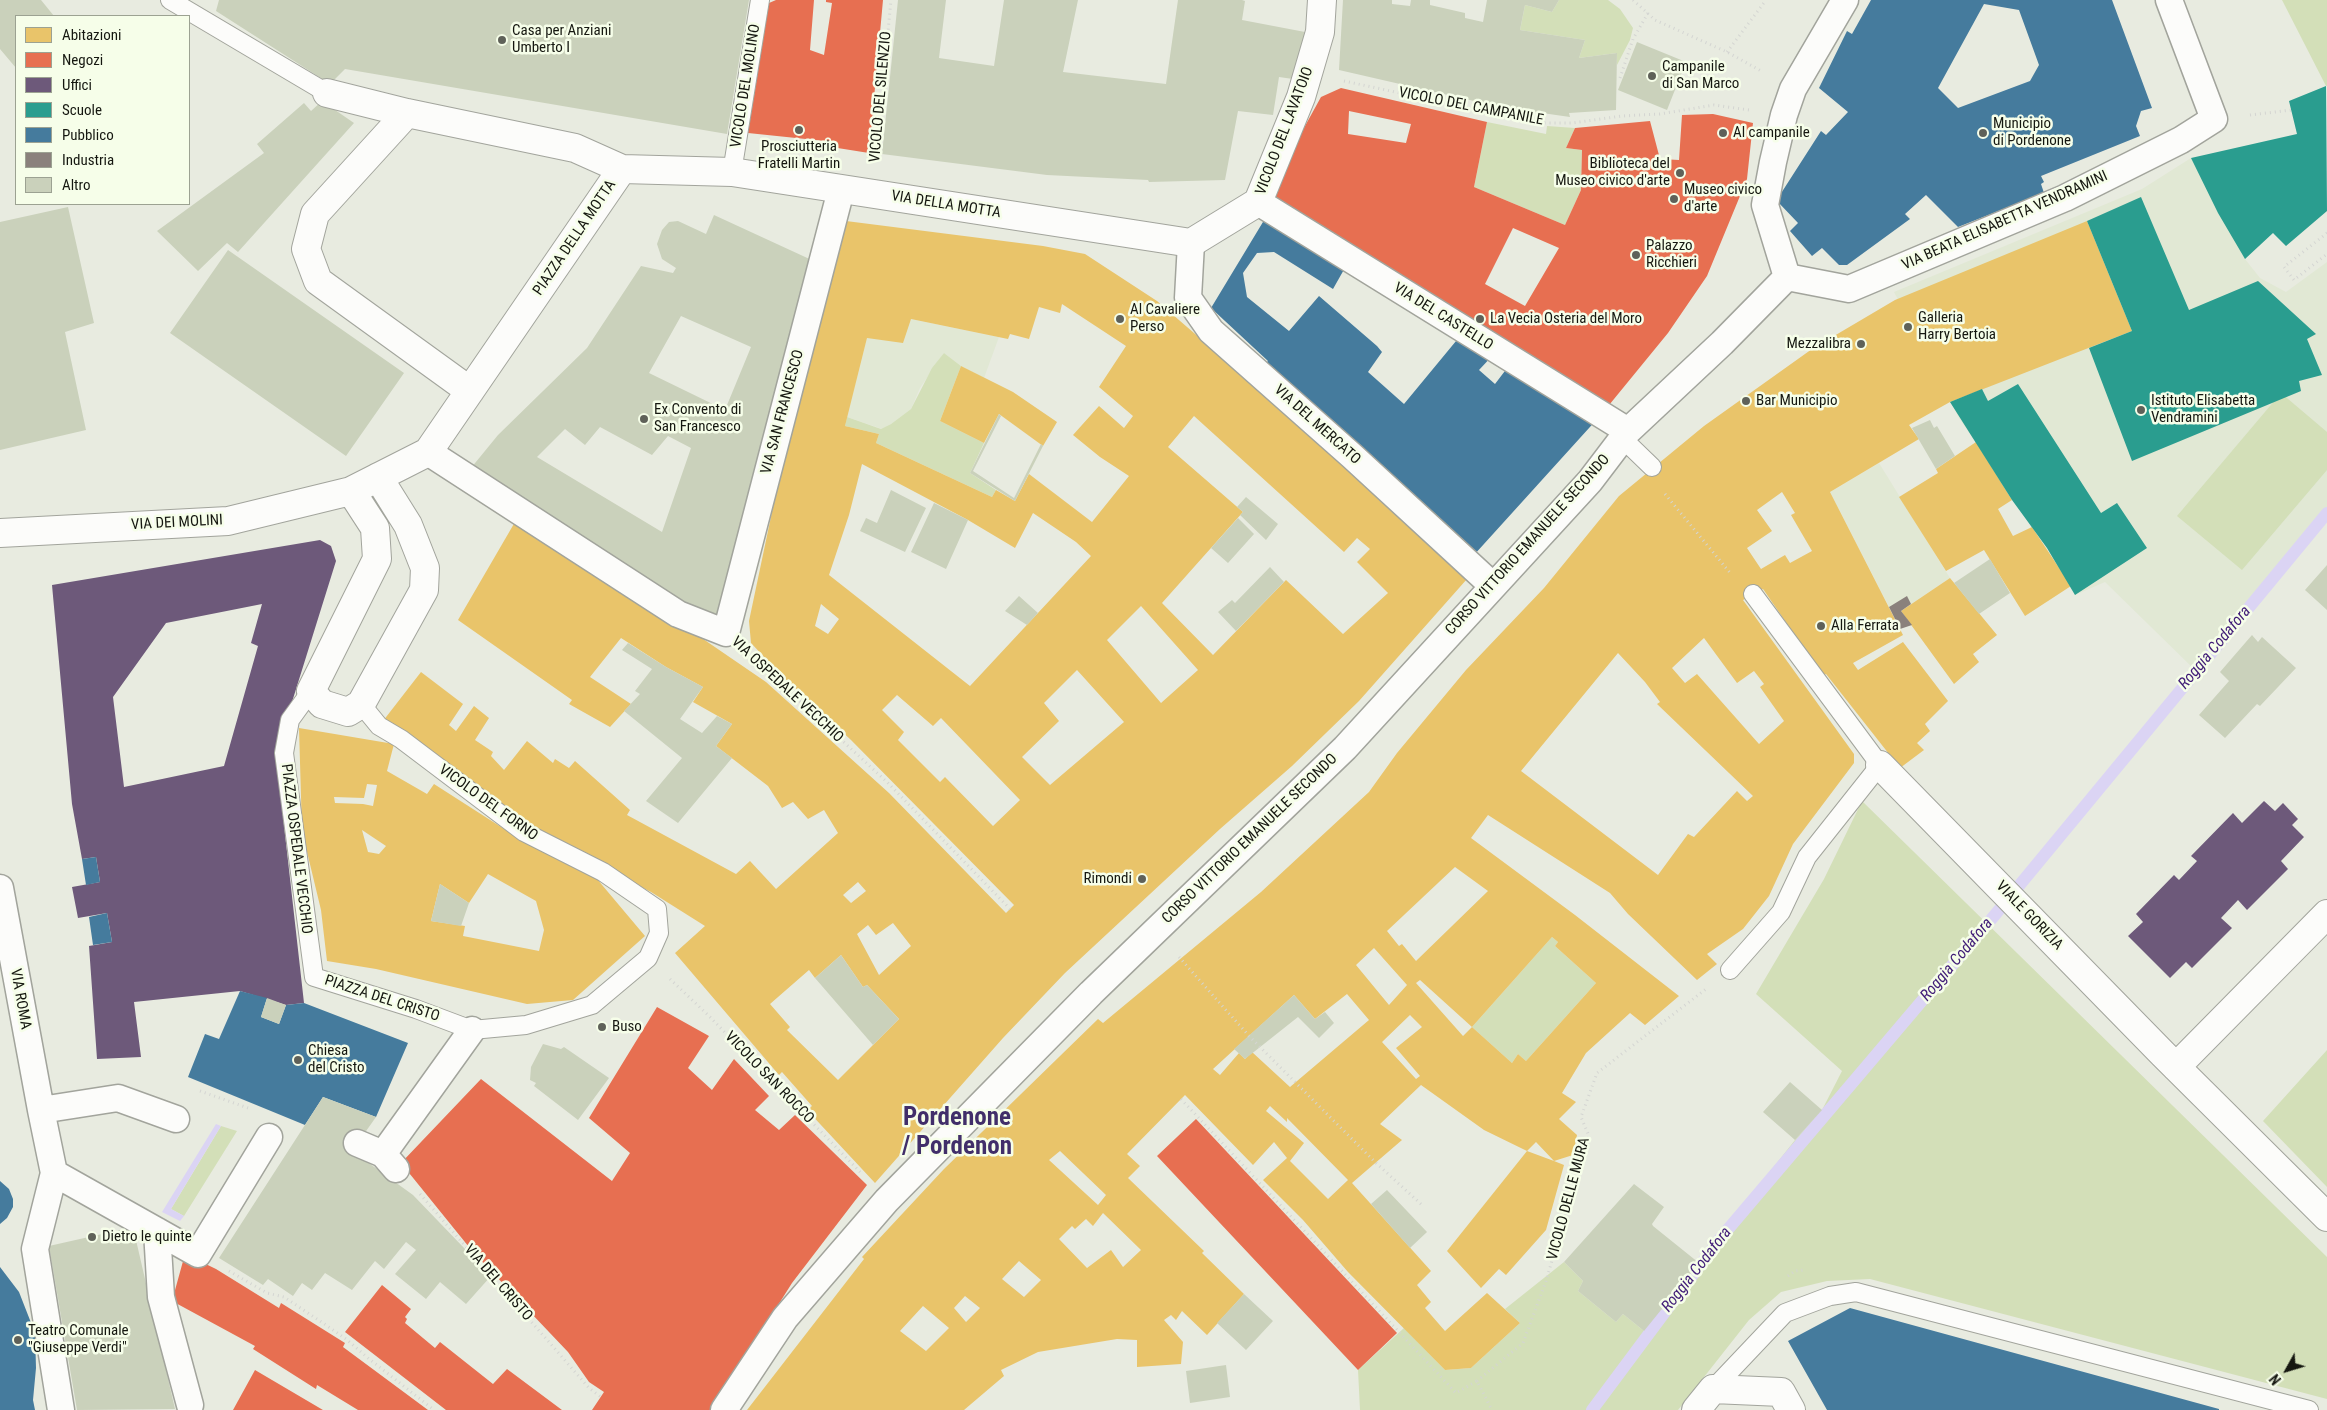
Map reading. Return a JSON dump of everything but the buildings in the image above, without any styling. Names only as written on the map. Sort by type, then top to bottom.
[{"type":"street","name":"VICOLO DEL LAVATOIO","points":[[1258,202],[1301,97],[1320,32],[1322,0]]},
{"type":"street","points":[[1786,277],[1766,204],[1784,116],[1793,89],[1845,0]]},
{"type":"street","points":[[2169,0],[2214,119]]},
{"type":"street","name":"PIAZZA DELLA MOTTA","points":[[327,93],[407,114],[575,148],[622,170],[428,452],[351,491]]},
{"type":"street","points":[[407,114],[315,214],[306,249],[318,281],[470,390]]},
{"type":"street","name":"VIA BEATA ELISABETTA VENDRAMINI","points":[[1786,277],[1849,289],[2065,198],[2180,140],[2214,119]]},
{"type":"street","name":"VIA DELLA MOTTA","points":[[622,170],[732,172],[1191,243]]},
{"type":"street","name":"VIA SAN FRANCESCO","points":[[726,634],[841,190]]},
{"type":"street","points":[[1191,243],[1258,202]]},
{"type":"street","name":"VIA DEL CASTELLO","points":[[1258,202],[1625,435]]},
{"type":"street","name":"VIA DEL MERCATO","points":[[1191,243],[1188,298],[1211,331],[1352,456],[1492,585]]},
{"type":"street","name":"CORSO VITTORIO EMANUELE SECONDO","points":[[724,1410],[786,1318],[887,1200],[1091,993],[1345,748],[1492,585],[1590,481],[1625,435],[1722,343],[1786,277]]},
{"type":"street","name":"VIA OSPEDALE VECCHIO","points":[[428,452],[678,614],[726,634]]},
{"type":"street","points":[[312,691],[322,704],[348,712],[361,704],[424,590],[425,568],[408,525],[378,477]]},
{"type":"street","name":"VIA DEI MOLINI","points":[[0,533],[228,521],[351,491]]},
{"type":"street","name":"PIAZZA OSPEDALE VECCHIO","points":[[312,691],[377,559],[375,528],[351,491]]},
{"type":"street","name":"VIALE GORIZIA","points":[[1880,765],[2327,1218]]},
{"type":"street","name":"VIA ROMA","points":[[0,888],[54,1173]]},
{"type":"street","points":[[2176,1067],[2327,914]]},
{"type":"street","points":[[357,1143],[389,1162],[472,1030]]},
{"type":"street","points":[[41,1110],[118,1098],[176,1119]]},
{"type":"street","points":[[61,1410],[35,1249],[54,1173],[198,1254],[269,1137]]},
{"type":"street","points":[[157,1230],[161,1297],[190,1404]]},
{"type":"street","points":[[1696,1410],[1713,1389],[1780,1392],[1791,1410]]},
{"type":"lane","points":[[170,0],[327,93]]},
{"type":"lane","name":"VICOLO DEL MOLINO","points":[[732,172],[760,0]]},
{"type":"lane","points":[[1625,435],[1652,467]]},
{"type":"lane","name":"VIALE GORIZIA","points":[[1753,594],[1880,765]]},
{"type":"lane","name":"PIAZZA OSPEDALE VECCHIO","points":[[310,954],[284,753],[290,720],[312,691]]},
{"type":"lane","name":"VICOLO DEL FORNO","points":[[361,704],[379,726],[401,739],[524,832],[603,872],[657,909],[659,933],[648,958]]},
{"type":"lane","points":[[1730,970],[1781,912],[1807,858],[1880,765]]},
{"type":"lane","name":"PIAZZA DEL CRISTO","points":[[310,954],[314,977],[416,1009],[472,1030],[526,1024],[592,1005],[648,958]]},
{"type":"lane","points":[[1713,1389],[1784,1312],[1830,1296],[1856,1292],[2309,1410]]},
{"type":"path","name":"VICOLO DEL SILENZIO","points":[[872,194],[890,0]]},
{"type":"path","points":[[1633,0],[1655,20],[1727,52],[1793,89]]},
{"type":"path","points":[[1727,52],[1766,0]]},
{"type":"path","points":[[1620,78],[1633,39],[1648,13]]},
{"type":"path","name":"VICOLO DEL CAMPANILE","points":[[1308,74],[1540,123],[1660,114],[1714,105],[1784,116]]},
{"type":"path","points":[[2214,119],[2292,110]]},
{"type":"path","points":[[2327,233],[2284,266],[2294,280],[2327,254]]},
{"type":"path","name":"VIA OSPEDALE VECCHIO","points":[[726,634],[772,674],[888,783],[1011,910]]},
{"type":"path","points":[[1157,929],[1249,1036],[1375,1162],[1422,1205]]},
{"type":"path","name":"VICOLO SAN ROCCO","points":[[648,958],[709,1016],[887,1200]]},
{"type":"path","name":"VICOLO DELLE MURA","points":[[1181,1099],[1456,1393],[1477,1381],[1523,1343],[1546,1281],[1589,1136],[1581,1116],[1597,1073],[1650,1034],[1730,970]]},
{"type":"path","points":[[176,1119],[190,1087],[254,1111]]},
{"type":"path","name":"VIA DEL CRISTO","points":[[389,1162],[487,1270],[589,1388],[601,1397]]},
{"type":"path","points":[[198,1254],[267,1293],[284,1297],[346,1339],[434,1410]]},
{"type":"path","points":[[1477,1381],[1492,1410]]},
{"type":"shaded area","name":"Istituto Elisabetta Vendramini","points":[[2191,158],[2245,259],[2260,278],[2286,292],[2327,262],[2327,513],[2196,671],[2105,582],[2075,595],[2047,548],[1959,418],[1894,292],[2142,189]]},
{"type":"shaded area","points":[[911,319],[999,337],[984,378],[961,366],[944,353],[920,388],[911,409],[891,424],[882,429],[847,417],[867,338]]},
{"type":"shaded area","points":[[1879,463],[1950,578],[1911,604],[1907,597],[1889,607],[1830,492]]},
{"type":"shaded area","points":[[216,1124],[221,1126],[171,1209],[184,1216],[180,1221],[162,1212]]},
{"type":"green space","points":[[1559,0],[1608,0],[1620,9],[1633,28],[1630,40],[1617,65],[1617,53],[1579,58],[1585,40],[1520,30],[1525,5],[1552,12]]},
{"type":"green space","points":[[2282,0],[2327,0],[2327,86],[2326,86]]},
{"type":"green space","points":[[1487,122],[1546,134],[1547,126],[1575,128],[1566,148],[1582,150],[1581,190],[1565,225],[1474,187]]},
{"type":"green space","points":[[944,353],[961,366],[940,421],[984,443],[970,473],[996,490],[992,497],[876,443],[879,434],[845,426],[847,417],[881,429],[891,424],[911,409],[932,368]]},
{"type":"green space","points":[[2281,393],[2327,432],[2327,470],[2242,570],[2177,516]]},
{"type":"green space","points":[[1862,801],[2327,1257],[2327,1399],[1870,1279],[1827,1281],[1781,1292],[1749,1320],[1678,1410],[1360,1410],[1358,1370],[1404,1328],[1445,1370],[1471,1368],[1520,1323],[1505,1309],[1564,1262],[1583,1281],[1578,1291],[1616,1322],[1623,1314],[1644,1331],[1795,1140],[1822,1110],[1842,1071],[1756,994],[1824,879]]},
{"type":"green space","points":[[1552,937],[1558,942],[1555,946],[1596,983],[1526,1061],[1518,1054],[1512,1063],[1472,1027]]},
{"type":"green space","points":[[2327,1050],[2327,1187],[2263,1121]]},
{"type":"green space","points":[[221,1126],[237,1131],[184,1216],[171,1209]]},
{"type":"waterway","name":"Roggia Codafora","points":[[1592,1410],[1718,1241],[1994,916],[2327,513]]},
{"type":"place","name":"Casa per Anziani Umberto I","points":[[502,40]]},
{"type":"place","name":"Campanile di San Marco","points":[[1652,76]]},
{"type":"place","name":"Prosciutteria Fratelli Martin","points":[[799,130]]},
{"type":"place","name":"Al campanile","points":[[1723,133]]},
{"type":"place","name":"Municipio di Pordenone","points":[[1983,133]]},
{"type":"place","name":"Biblioteca del Museo civico d'arte","points":[[1680,173]]},
{"type":"place","name":"Museo civico d'arte","points":[[1674,199]]},
{"type":"place","name":"Palazzo Ricchieri","points":[[1636,255]]},
{"type":"place","name":"Al Cavaliere Perso","points":[[1120,319]]},
{"type":"place","name":"La Vecia Osteria del Moro","points":[[1480,319]]},
{"type":"place","name":"Galleria Harry Bertoia","points":[[1908,327]]},
{"type":"place","name":"Mezzalibra","points":[[1861,344]]},
{"type":"place","name":"Bar Municipio","points":[[1746,401]]},
{"type":"place","name":"Istituto Elisabetta Vendramini","points":[[2141,410]]},
{"type":"place","name":"Ex Convento di San Francesco","points":[[644,419]]},
{"type":"place","name":"Alla Ferrata","points":[[1821,626]]},
{"type":"place","name":"Rimondi","points":[[1142,879]]},
{"type":"place","name":"Buso","points":[[602,1027]]},
{"type":"place","name":"Chiesa del Cristo","points":[[298,1060]]},
{"type":"place","name":"Dietro le quinte","points":[[92,1237]]},
{"type":"place","name":"Teatro Comunale \"Giuseppe Verdi\"","points":[[18,1340]]},
{"type":"district","name":"Pordenone / Pordenon","points":[[957,1134]]}]
